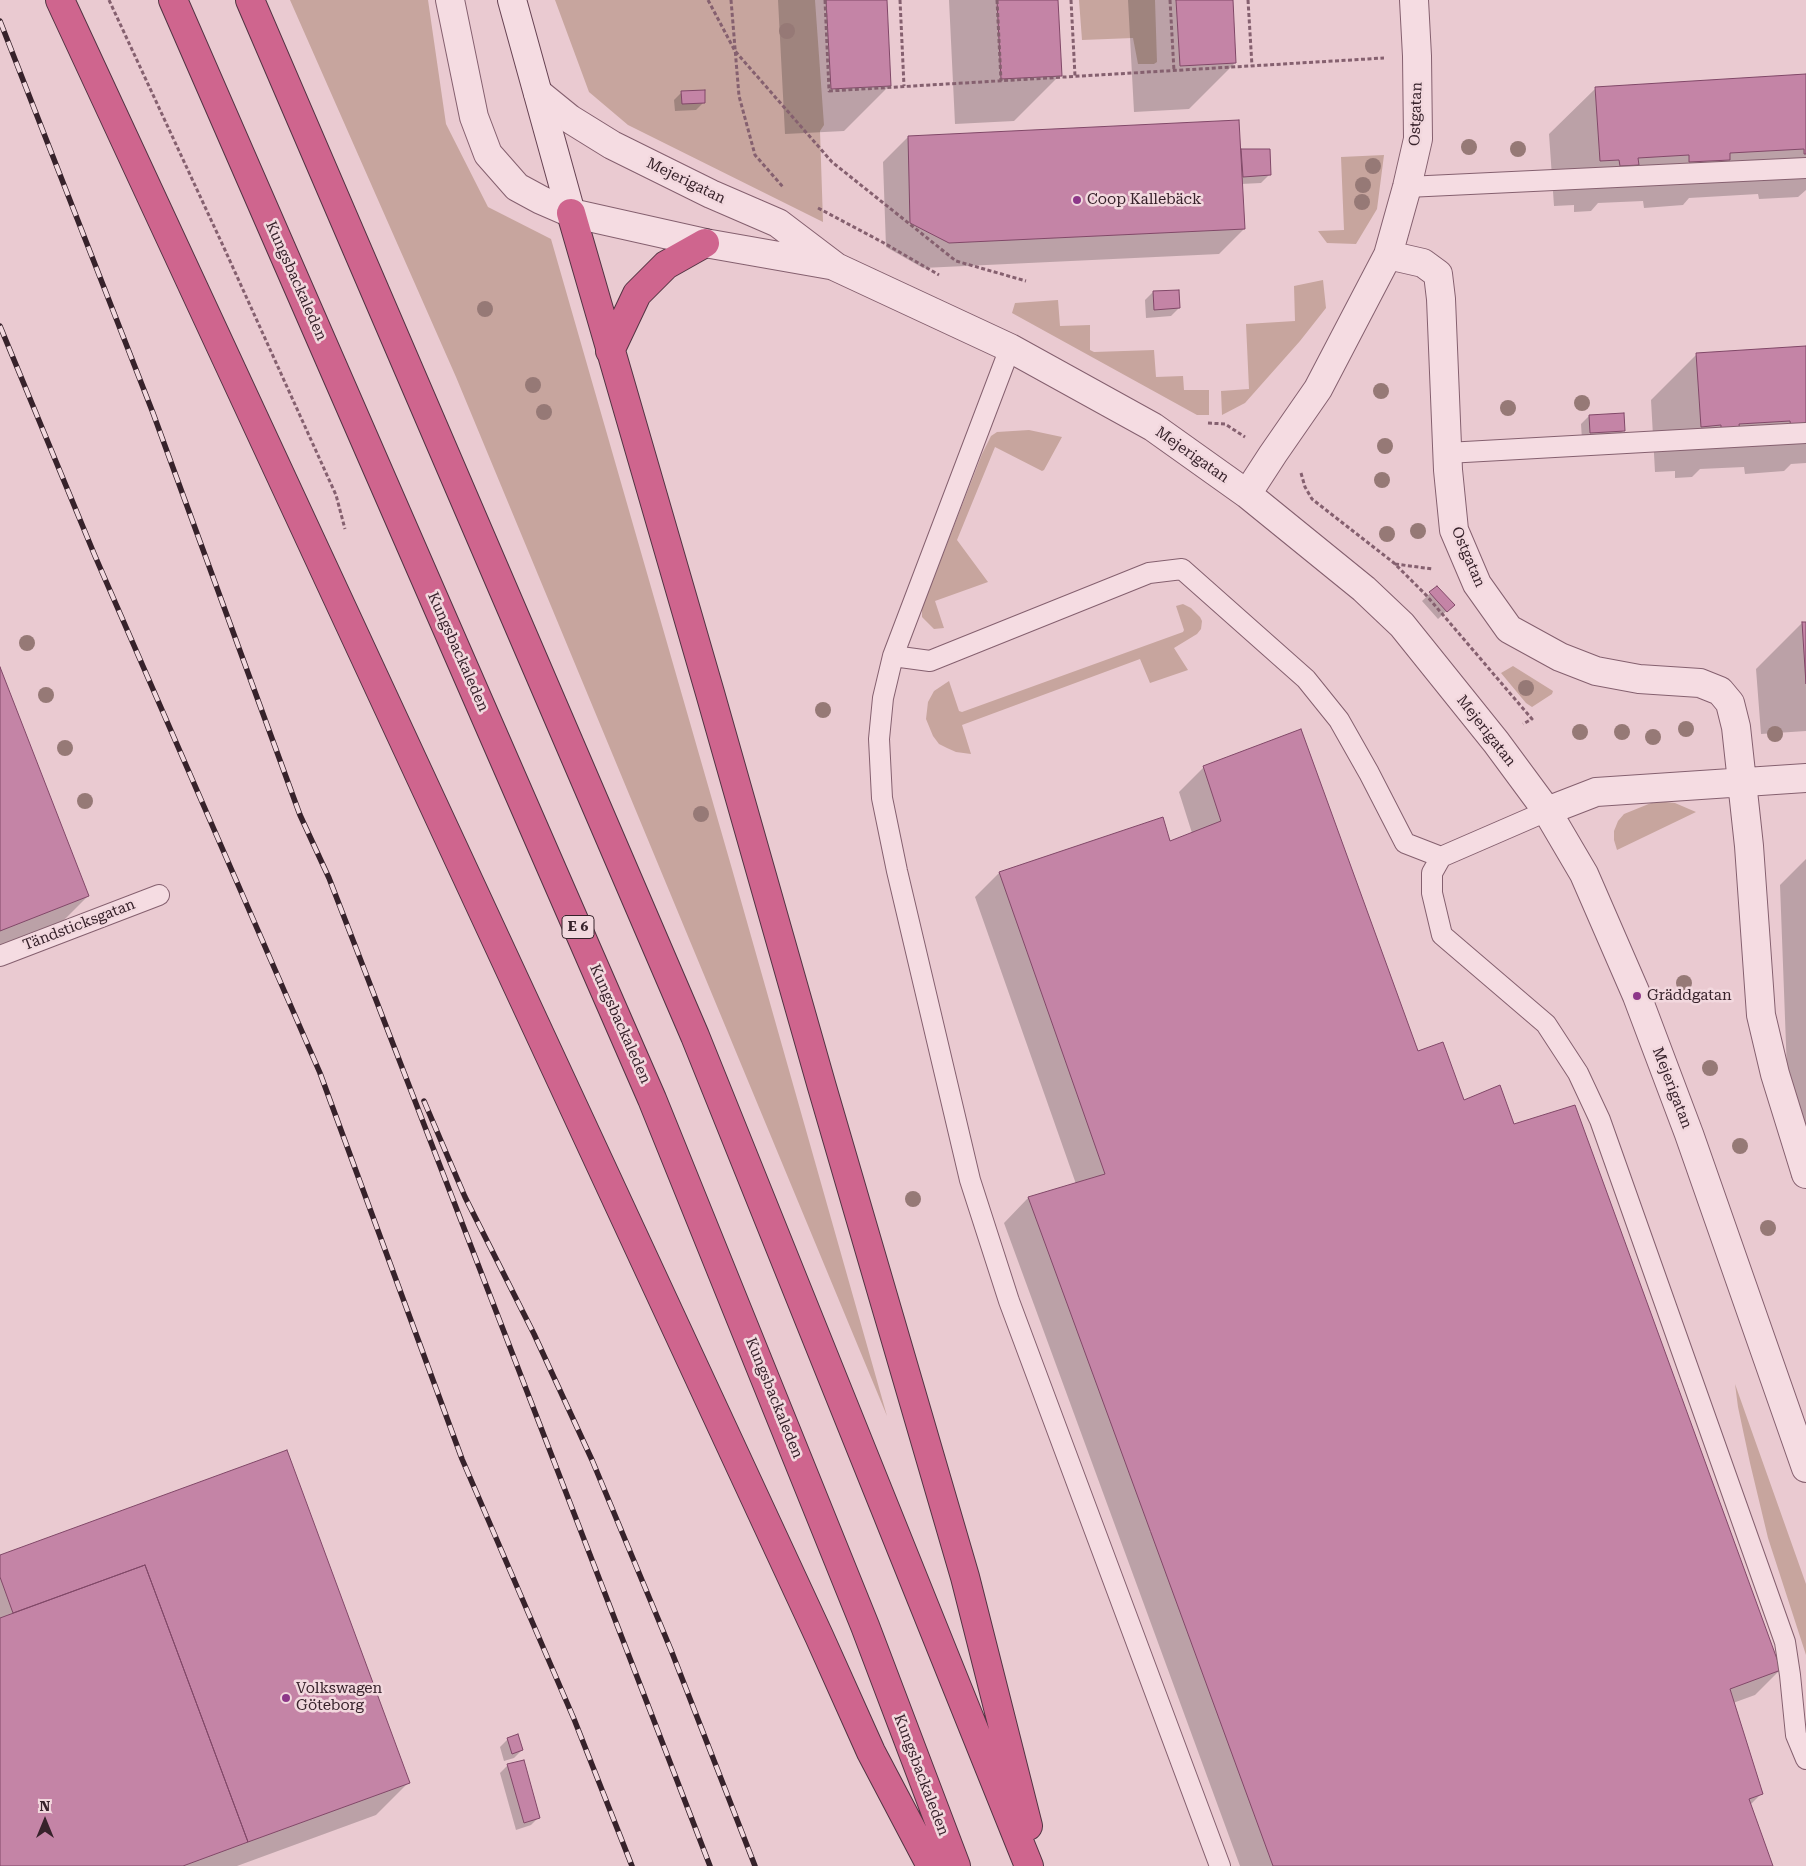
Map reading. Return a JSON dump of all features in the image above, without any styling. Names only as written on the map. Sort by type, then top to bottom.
[{"type":"highway","points":[[60,0],[819,1636],[871,1752],[932,1866]]},
{"type":"highway","name":"Kungsbackaleden","points":[[173,0],[652,1099],[866,1626],[956,1866]]},
{"type":"highway","points":[[250,0],[695,1036],[1029,1866]]},
{"type":"highway","points":[[571,213],[824,1096],[965,1577],[1038,1866]]},
{"type":"highway","points":[[610,351],[637,294],[666,265],[706,243]]},
{"type":"street","name":"Mejerigatan","points":[[450,0],[474,117],[488,154],[517,187],[571,213],[706,243],[836,267]]},
{"type":"street","points":[[512,0],[571,213]]},
{"type":"street","name":"Ostgatan","points":[[1247,494],[1318,389],[1388,255],[1418,139],[1414,0]]},
{"type":"street","name":"Mejerigatan","points":[[538,93],[570,119],[612,145],[711,194],[778,223],[836,267],[1010,348],[1153,427],[1247,494],[1364,589],[1402,625],[1491,735],[1547,811],[1584,874],[1637,996],[1690,1134],[1806,1468]]},
{"type":"street","name":"Ostgatan","points":[[1388,255],[1423,263],[1438,274],[1454,530],[1477,584],[1509,629],[1560,657],[1596,671],[1639,679],[1700,683],[1720,691],[1730,703],[1736,727],[1742,781]]},
{"type":"street","points":[[1547,811],[1596,792],[1806,778]]},
{"type":"street","points":[[1742,781],[1749,846],[1761,1015],[1774,1074],[1806,1174]]},
{"type":"lane","points":[[1407,187],[1806,168]]},
{"type":"lane","points":[[1010,348],[893,656],[883,698],[879,739],[882,798],[896,871],[970,1180],[1009,1301],[1220,1866]]},
{"type":"lane","points":[[1448,453],[1806,433]]},
{"type":"lane","points":[[893,656],[930,660],[1149,573],[1182,568],[1306,679],[1339,720],[1370,773],[1405,843],[1441,857]]},
{"type":"lane","points":[[1547,811],[1441,857],[1432,873],[1432,893],[1442,935],[1546,1024],[1578,1073],[1600,1120],[1785,1642],[1796,1735],[1806,1759]]},
{"type":"lane","name":"Tändsticksgatan","points":[[0,956],[159,895]]},
{"type":"path","points":[[109,0],[226,250]]},
{"type":"path","points":[[708,0],[735,51],[832,162],[956,261],[1026,280]]},
{"type":"path","points":[[825,0],[829,91],[1417,56]]},
{"type":"path","points":[[900,0],[904,86]]},
{"type":"path","points":[[996,0],[1001,81]]},
{"type":"path","points":[[1071,0],[1076,76]]},
{"type":"path","points":[[1170,0],[1174,71]]},
{"type":"path","points":[[1248,0],[1252,66]]},
{"type":"shaded area","points":[[290,0],[428,0],[446,124],[488,207],[551,239],[887,1416],[456,377]]},
{"type":"shaded area","points":[[555,0],[815,0],[824,125],[820,131],[823,222],[628,125],[589,92]]},
{"type":"shaded area","points":[[1079,0],[1155,0],[1157,62],[1154,64],[1138,64],[1133,38],[1082,40]]},
{"type":"shaded area","points":[[1384,155],[1377,209],[1356,244],[1327,243],[1318,231],[1344,230],[1341,157]]},
{"type":"shaded area","points":[[1323,280],[1326,308],[1300,341],[1245,403],[1222,415],[1221,391],[1249,389],[1246,324],[1295,321],[1294,286]]},
{"type":"shaded area","points":[[1058,300],[1060,326],[1090,325],[1090,350],[1094,352],[1154,350],[1156,377],[1183,376],[1184,390],[1209,390],[1209,415],[1197,415],[1012,313],[1015,303]]},
{"type":"shaded area","points":[[1029,430],[1062,437],[1042,471],[995,447],[957,540],[988,582],[935,601],[944,628],[934,629],[922,617],[922,608],[982,454],[991,436],[997,432]]},
{"type":"shaded area","points":[[1183,604],[1191,608],[1202,621],[1201,629],[1197,634],[1174,648],[1188,670],[1150,683],[1140,659],[962,725],[971,754],[956,752],[947,748],[939,744],[933,736],[926,719],[928,702],[934,691],[949,681],[959,711],[962,712],[1183,632],[1176,606]]},
{"type":"shaded area","points":[[1513,666],[1553,691],[1552,694],[1532,707],[1526,703],[1501,673]]},
{"type":"shaded area","points":[[1656,801],[1675,803],[1696,812],[1617,850],[1614,831],[1618,821],[1624,814]]},
{"type":"shaded area","points":[[1735,1384],[1806,1584],[1806,1655],[1768,1538],[1738,1407]]},
{"type":"building","points":[[826,0],[887,0],[891,86],[831,89]]},
{"type":"building","points":[[997,0],[1058,0],[1062,76],[1001,79]]},
{"type":"building","points":[[1176,0],[1233,0],[1236,63],[1180,66]]},
{"type":"building","points":[[1806,74],[1806,154],[1804,154],[1804,149],[1730,153],[1730,160],[1689,162],[1689,155],[1638,158],[1639,165],[1620,166],[1619,160],[1600,161],[1595,87]]},
{"type":"building","points":[[705,90],[705,103],[682,104],[681,91]]},
{"type":"building","name":"Coop Kallebäck","points":[[1239,120],[1245,229],[949,243],[910,223],[908,136]]},
{"type":"building","points":[[1241,149],[1270,149],[1271,175],[1243,177]]},
{"type":"building","points":[[1179,290],[1180,308],[1154,310],[1153,291]]},
{"type":"building","points":[[1806,346],[1806,427],[1791,428],[1790,421],[1739,424],[1740,431],[1721,432],[1721,425],[1701,427],[1696,353]]},
{"type":"building","points":[[1624,413],[1625,431],[1590,433],[1589,415]]},
{"type":"building","points":[[1437,586],[1455,605],[1447,612],[1429,592]]},
{"type":"building","points":[[1802,622],[1806,622],[1806,684]]},
{"type":"building","points":[[0,667],[89,896],[0,931]]},
{"type":"building","points":[[1301,729],[1418,1051],[1443,1042],[1464,1100],[1500,1085],[1514,1124],[1575,1105],[1781,1670],[1730,1689],[1763,1794],[1749,1799],[1773,1866],[1273,1866],[1028,1197],[1105,1174],[999,872],[1163,817],[1170,841],[1221,821],[1203,766]]},
{"type":"building","name":"Volkswagen Göteborg","points":[[287,1450],[410,1783],[248,1842],[145,1565],[13,1613],[0,1577],[0,1555]]},
{"type":"building","points":[[145,1565],[248,1842],[183,1866],[0,1866],[0,1618]]},
{"type":"building","points":[[518,1734],[523,1750],[512,1754],[507,1738]]},
{"type":"building","points":[[524,1760],[540,1818],[524,1823],[507,1764]]},
{"type":"railway","points":[[0,21],[153,413],[300,815],[329,878],[710,1866]]},
{"type":"railway","points":[[0,326],[95,556],[320,1073],[462,1459],[574,1719],[632,1866]]},
{"type":"railway","points":[[424,1101],[465,1197],[534,1334],[592,1460],[671,1650],[755,1866]]},
{"type":"place","name":"Coop Kallebäck","points":[[1077,200]]},
{"type":"place","name":"Gräddgatan","points":[[1637,996]]},
{"type":"place","name":"Volkswagen Göteborg","points":[[286,1698]]}]
